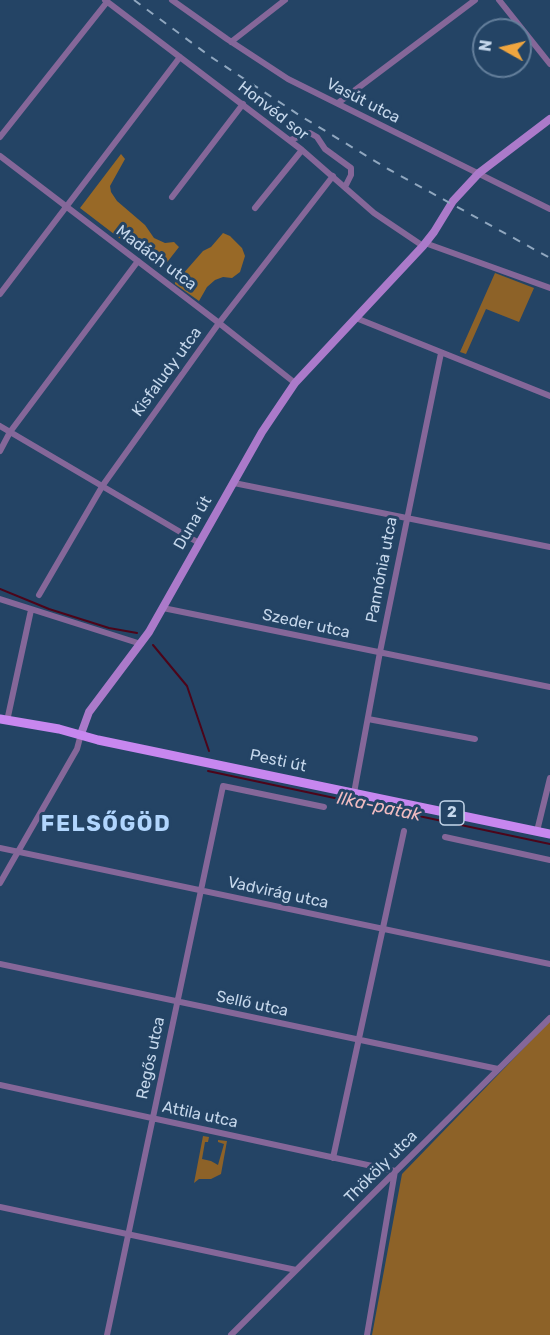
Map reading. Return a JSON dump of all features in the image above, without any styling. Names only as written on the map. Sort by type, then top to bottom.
[{"type":"main road","name":"Pesti út","points":[[3,720],[81,734],[98,740],[550,834]]},
{"type":"street","name":"Vasút utca","points":[[172,0],[288,79],[550,209]]},
{"type":"street","points":[[231,42],[285,0]]},
{"type":"street","points":[[339,103],[475,0]]},
{"type":"street","points":[[499,0],[550,64]]},
{"type":"street","points":[[0,136],[106,1]]},
{"type":"street","name":"Honvéd sor","points":[[106,1],[290,140],[374,213],[424,245],[550,288]]},
{"type":"street","points":[[0,294],[180,57]]},
{"type":"street","points":[[172,197],[243,104]]},
{"type":"street","name":"Duna út","points":[[0,883],[78,749],[89,712],[145,638],[267,424],[295,384],[424,245],[451,205],[479,173],[550,119]]},
{"type":"street","points":[[290,140],[310,133],[317,137],[325,149],[351,168],[351,175],[345,187]]},
{"type":"street","points":[[255,208],[302,150]]},
{"type":"street","name":"Madách utca","points":[[0,156],[219,322],[295,384]]},
{"type":"street","name":"Kisfaludy utca","points":[[39,595],[103,485],[219,322],[333,176]]},
{"type":"street","points":[[0,451],[10,432],[138,261]]},
{"type":"street","points":[[356,318],[550,396]]},
{"type":"street","name":"Pannónia utca","points":[[354,792],[406,518],[441,353]]},
{"type":"street","points":[[0,426],[199,543]]},
{"type":"street","points":[[234,483],[550,547]]},
{"type":"street","points":[[0,599],[145,638]]},
{"type":"street","name":"Szeder utca","points":[[163,608],[550,687]]},
{"type":"street","points":[[3,720],[31,609]]},
{"type":"street","points":[[368,719],[475,739]]},
{"type":"street","points":[[537,831],[550,778]]},
{"type":"street","name":"Regős utca","points":[[107,1335],[223,786],[324,807]]},
{"type":"street","points":[[333,1158],[404,831]]},
{"type":"street","points":[[445,837],[550,860]]},
{"type":"street","name":"Vadvirág utca","points":[[0,848],[550,964]]},
{"type":"street","name":"Sellő utca","points":[[0,964],[498,1069]]},
{"type":"street","name":"Thököly utca","points":[[231,1335],[550,1018]]},
{"type":"street","name":"Attila utca","points":[[0,1085],[395,1171]]},
{"type":"street","points":[[367,1335],[395,1171]]},
{"type":"street","points":[[0,1207],[296,1270]]},
{"type":"shaded area","points":[[121,154],[125,159],[110,186],[111,192],[117,201],[145,225],[154,238],[165,243],[174,242],[179,247],[161,270],[80,208]]},
{"type":"shaded area","points":[[223,233],[230,236],[242,248],[245,256],[240,272],[232,278],[223,277],[215,280],[207,287],[199,301],[175,284],[175,281]]},
{"type":"shaded area","points":[[495,273],[534,288],[519,322],[486,309],[466,354],[460,352]]},
{"type":"shaded area","points":[[550,1021],[550,1335],[372,1335],[402,1174]]},
{"type":"shaded area","points":[[203,1136],[209,1137],[208,1142],[205,1142],[202,1159],[218,1165],[224,1144],[218,1140],[227,1141],[221,1174],[211,1179],[199,1179],[194,1183]]},
{"type":"waterway","name":"Ilka-patak","points":[[0,589],[49,609],[109,628],[137,633]]},
{"type":"waterway","name":"Ilka-patak","points":[[153,645],[187,686],[209,751]]},
{"type":"waterway","name":"Ilka-patak","points":[[208,771],[550,844]]},
{"type":"railway","points":[[134,0],[211,57],[299,115],[388,169],[550,258]]},
{"type":"district","name":"FELSŐGÖD","points":[[106,825]]}]
